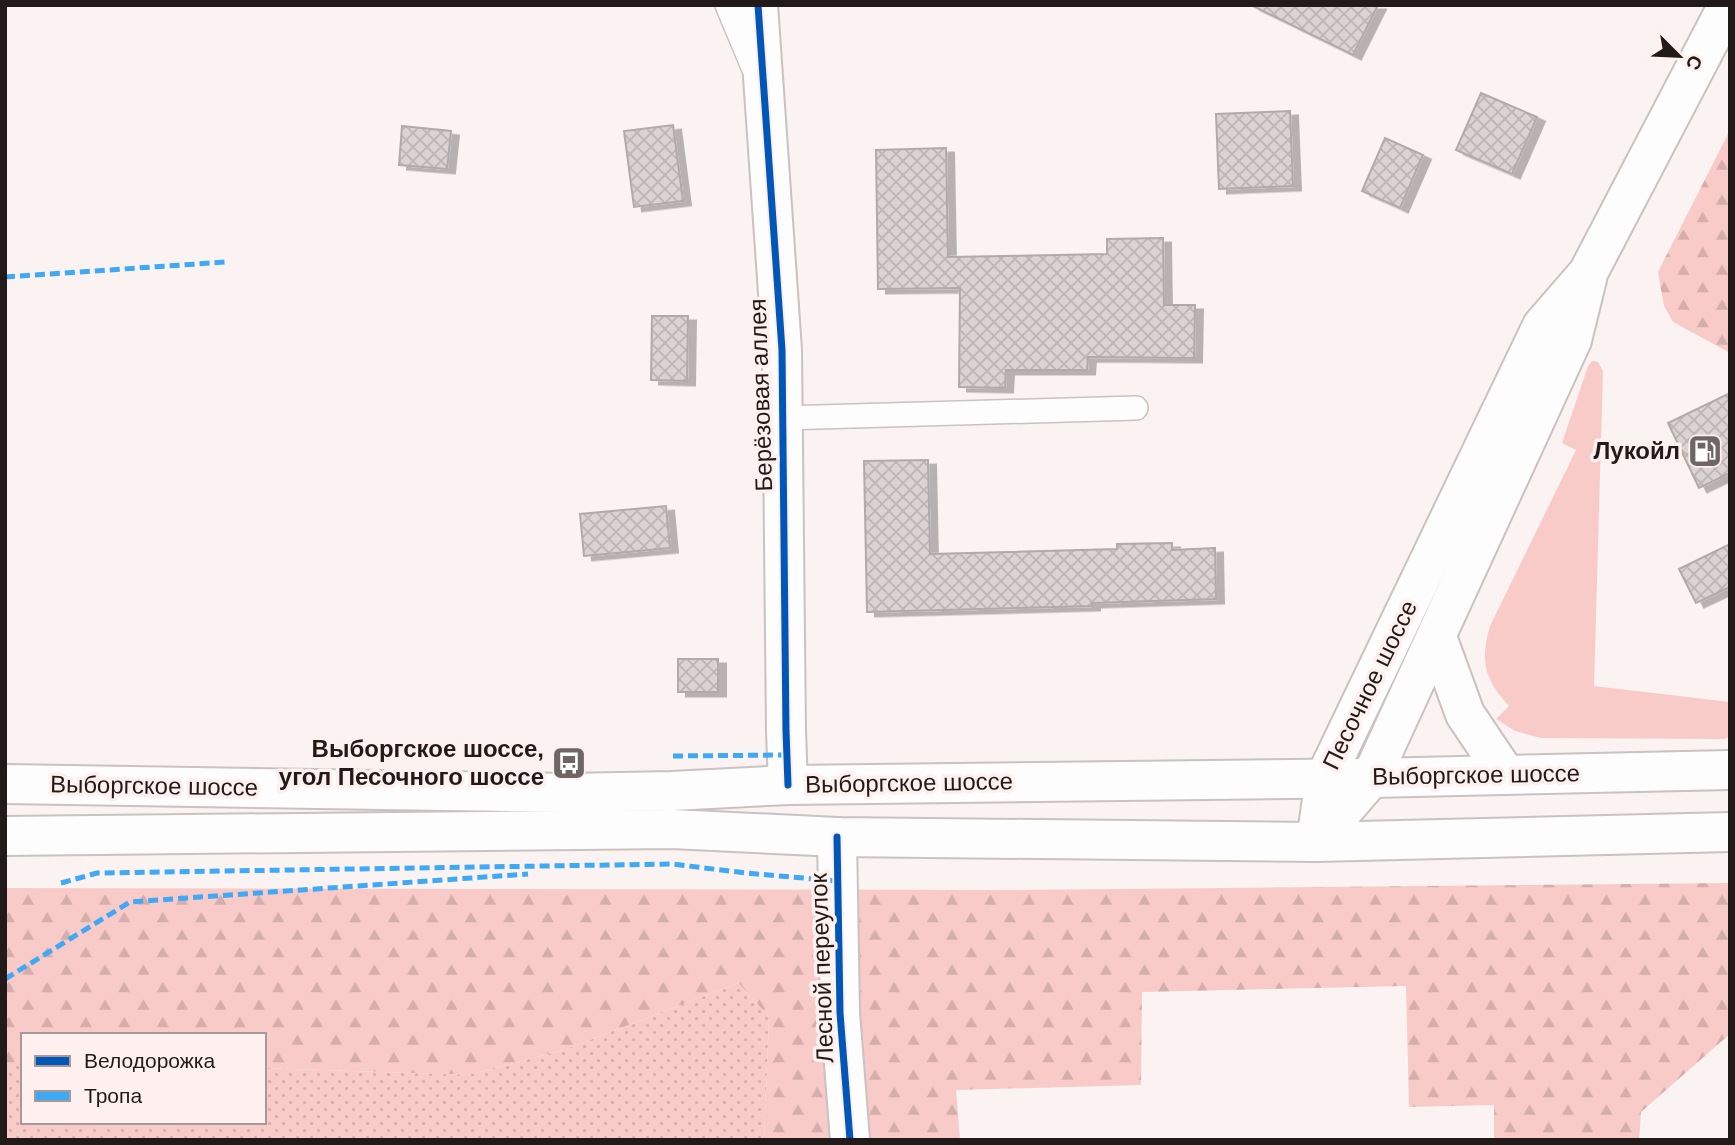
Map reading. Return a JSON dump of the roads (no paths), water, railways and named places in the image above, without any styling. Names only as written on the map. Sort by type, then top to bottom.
[{"type":"main road","name":"Берёзовая аллея","points":[[758,5],[782,350],[788,785]]},
{"type":"main road","name":"Песочное шоссе","points":[[1316,842],[1325,778],[1542,326],[1588,274],[1728,5]]},
{"type":"main road","name":"Песочное шоссе","points":[[1316,842],[1371,778],[1573,340],[1588,274]]},
{"type":"main road","points":[[1437,638],[1465,714],[1506,775]]},
{"type":"main road","name":"Выборгское шоссе","points":[[5,784],[568,793],[788,785],[1371,778],[1730,770]]},
{"type":"main road","name":"Выборгское шоссе","points":[[5,836],[671,830],[837,837],[1316,842],[1730,832]]},
{"type":"main road","name":"Лесной переулок","points":[[837,837],[839,1013],[850,1140]]},
{"type":"lane","points":[[727,5],[764,92]]},
{"type":"lane","points":[[783,418],[1136,408]]},
{"type":"place","name":"Лукойл","points":[[1705,451]]},
{"type":"place","name":"Выборгское шоссе, угол Песочного шоссе","points":[[569,763]]}]
